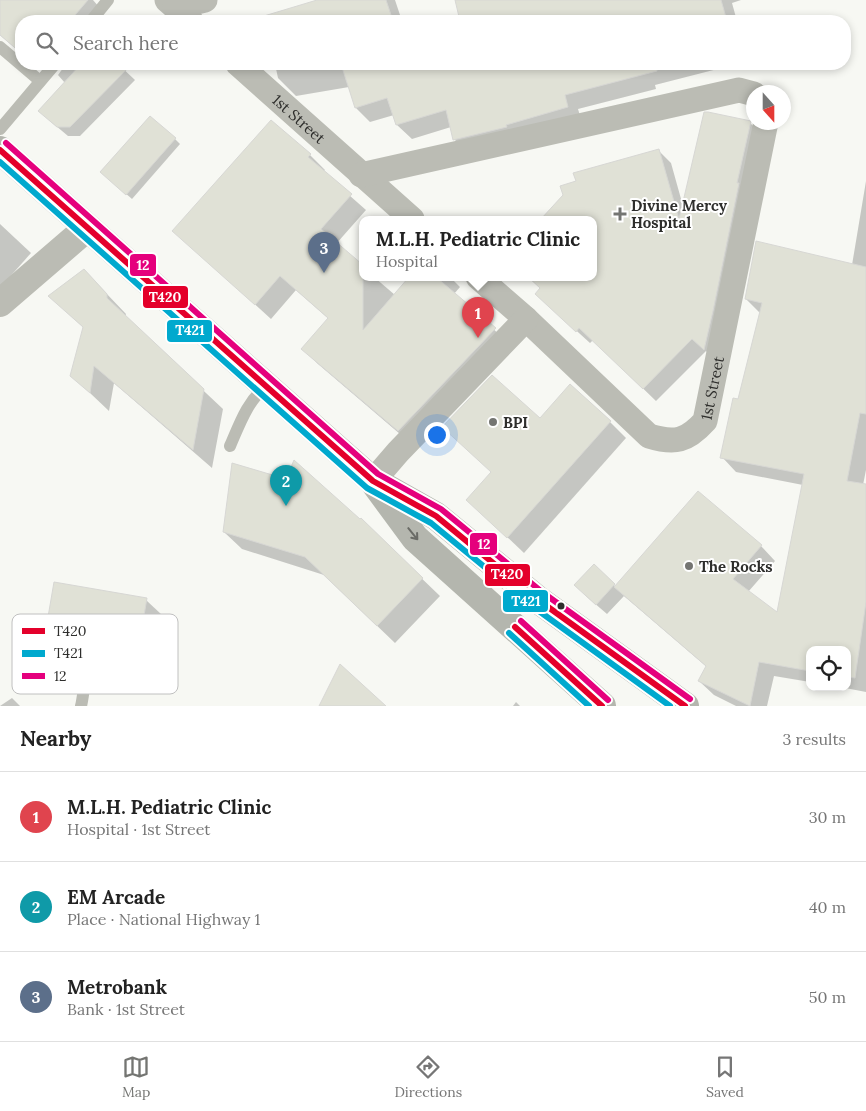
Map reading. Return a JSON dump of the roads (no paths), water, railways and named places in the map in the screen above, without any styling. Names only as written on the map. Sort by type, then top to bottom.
[{"type":"highway","points":[[0,150],[373,481],[416,538],[601,705]]},
{"type":"highway","points":[[373,481],[436,516],[537,599],[685,706]]},
{"type":"street","points":[[178,10],[205,0]]},
{"type":"street","name":"1st Street","points":[[245,70],[409,216]]},
{"type":"street","points":[[361,175],[739,90],[746,92]]},
{"type":"street","name":"1st Street","points":[[483,281],[526,319],[649,436],[664,441],[679,440],[694,433],[705,421],[764,130]]},
{"type":"street","points":[[0,302],[87,228]]},
{"type":"street","points":[[373,481],[398,452],[526,319]]},
{"type":"lane","points":[[96,15],[108,0]]},
{"type":"lane","points":[[0,47],[15,60]]},
{"type":"lane","points":[[27,70],[40,81]]},
{"type":"lane","points":[[0,129],[50,70]]},
{"type":"lane","points":[[230,446],[245,410],[252,399],[266,386]]},
{"type":"place","name":"Divine Mercy Hospital","points":[[620,214]]},
{"type":"place","name":"Metrobank","points":[[324,273]]},
{"type":"place","name":"M.L.H. Pediatric Clinic","points":[[478,338]]},
{"type":"place","name":"BPI","points":[[493,422]]},
{"type":"place","name":"EM Arcade","points":[[286,506]]},
{"type":"place","name":"The Rocks","points":[[689,566]]}]
